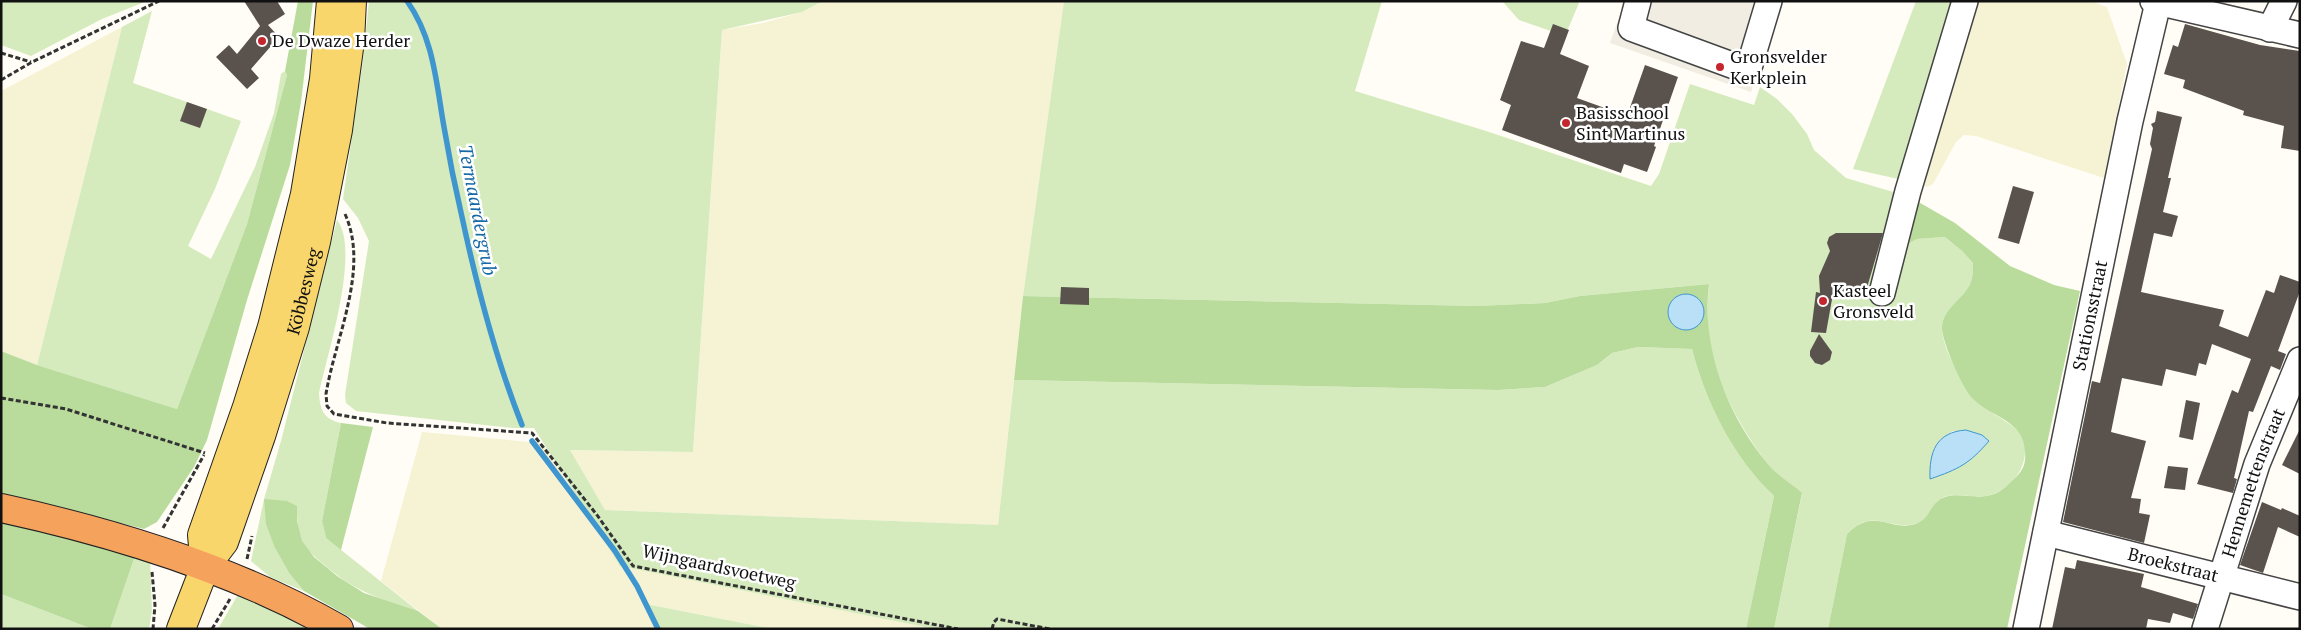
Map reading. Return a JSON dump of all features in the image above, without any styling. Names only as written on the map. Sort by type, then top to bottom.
[{"type":"highway","points":[[1,508],[80,528],[205,567],[244,581],[339,629]]},
{"type":"main road","name":"Köbbesweg","points":[[325,201],[324,79],[331,1]]},
{"type":"main road","name":"Köbbesweg","points":[[181,629],[205,567],[224,542],[283,370],[300,310],[325,201],[346,78],[352,1]]},
{"type":"street","points":[[1638,1],[1631,28],[1748,71],[1768,4]]},
{"type":"street","points":[[1882,293],[1908,191],[1964,1]]},
{"type":"street","points":[[2270,29],[2284,1]]},
{"type":"street","points":[[2155,2],[2300,35]]},
{"type":"street","name":"Stationsstraat","points":[[2026,629],[2155,2]]},
{"type":"street","name":"Hennemettenstraat","points":[[2205,629],[2257,464],[2300,360]]},
{"type":"street","name":"Broekstraat","points":[[2046,533],[2300,597]]},
{"type":"path","points":[[1,80],[32,62],[159,1]]},
{"type":"path","points":[[1,53],[32,62]]},
{"type":"path","name":"Wijngaardsvoetweg","points":[[325,201],[353,238],[354,263],[346,314],[327,384],[326,401],[330,411],[338,416],[387,423],[532,433],[597,515],[633,566],[958,629]]},
{"type":"path","points":[[1,398],[66,410],[205,453]]},
{"type":"path","points":[[992,629],[994,622],[1000,619],[1050,629]]},
{"type":"shaded area","points":[[823,1],[1064,1],[1023,296],[998,525],[605,510],[569,450],[693,452],[722,30],[763,23],[802,12]]},
{"type":"shaded area","name":"Gronsvelder Kerkplein","points":[[1625,1],[1756,1],[1777,10],[1751,92],[1610,43]]},
{"type":"shaded area","points":[[1975,1],[2090,1],[2107,7],[2127,64],[2104,178],[1976,136],[1964,135],[1956,142],[1933,184],[1927,187],[1919,185]]},
{"type":"shaded area","points":[[122,27],[37,365],[1,351],[1,91]]},
{"type":"shaded area","points":[[422,432],[542,443],[621,566],[935,629],[773,629],[646,604],[661,629],[442,629],[381,581]]},
{"type":"green space","points":[[1,1],[147,1],[102,19],[31,56],[1,45]]},
{"type":"green space","points":[[298,1],[313,1],[301,102],[290,165],[247,300],[207,440],[194,467],[157,522],[144,529],[1,493],[1,351],[37,365],[177,409],[247,224],[287,75],[285,71]]},
{"type":"green space","points":[[369,1],[823,1],[802,12],[722,30],[693,452],[570,450],[605,510],[998,525],[1014,380],[1498,390],[1545,387],[1597,365],[1612,353],[1638,347],[1692,349],[1705,389],[1723,428],[1746,464],[1774,496],[1746,629],[935,629],[620,566],[534,428],[513,428],[356,411],[346,403],[345,395],[369,241],[358,218],[343,199],[363,59]]},
{"type":"green space","points":[[1064,1],[1382,1],[1355,91],[1483,130],[1651,186],[1659,174],[1690,84],[1754,105],[1760,87],[1777,99],[1792,114],[1807,134],[1814,150],[1846,178],[1900,194],[1902,247],[1917,239],[1945,237],[1973,263],[1970,285],[1950,308],[1943,321],[1944,340],[1947,351],[1958,373],[1980,402],[2011,425],[2023,438],[2025,457],[2014,479],[2002,490],[1994,494],[1980,497],[1955,495],[1943,497],[1925,519],[1918,523],[1899,525],[1874,520],[1866,521],[1857,526],[1847,534],[1828,629],[1774,629],[1802,494],[1768,464],[1743,427],[1727,398],[1710,347],[1708,320],[1709,284],[1580,296],[1545,303],[1477,306],[1023,296]],"holes":[[[1953,431],[1982,435],[1989,441],[1932,453],[1941,439]]]},
{"type":"green space","points":[[1502,1],[1577,1],[1579,3],[1565,36],[1519,20]]},
{"type":"green space","points":[[1916,1],[1957,1],[1903,180],[1853,169]]},
{"type":"green space","points":[[152,11],[133,83],[241,121],[215,189],[188,246],[211,259],[255,167],[274,113],[281,74],[285,71],[287,75],[247,224],[177,409],[37,365],[122,27]]},
{"type":"green space","points":[[1915,200],[1955,223],[2010,266],[2054,285],[2080,291],[2007,629],[1828,629],[1847,534],[1866,522],[1875,521],[1900,525],[1918,523],[1925,518],[1938,501],[1949,496],[1980,497],[1991,495],[2006,486],[2017,476],[2025,462],[2023,441],[2019,433],[2006,420],[1980,405],[1972,398],[1958,375],[1943,336],[1943,321],[1950,308],[1970,285],[1973,263],[1945,237],[1917,239],[1902,247]]},
{"type":"green space","points":[[337,220],[343,234],[345,254],[344,278],[335,329],[319,393],[320,404],[326,416],[341,423],[322,521],[326,538],[418,611],[356,588],[319,561],[301,540],[298,528],[297,506],[275,548],[289,573],[304,591],[270,577],[251,561],[264,499],[281,441]]},
{"type":"green space","points":[[1709,284],[1709,332],[1713,356],[1729,402],[1753,445],[1768,464],[1802,493],[1774,629],[1746,629],[1774,496],[1746,464],[1723,428],[1705,389],[1692,349],[1638,347],[1612,353],[1597,365],[1545,387],[1498,390],[1014,380],[1023,296],[1477,306],[1545,303],[1580,296]],"holes":[[[1697,298],[1703,307],[1676,327],[1669,317]]]},
{"type":"green space","points":[[341,423],[373,427],[341,550],[326,538],[322,521]]},
{"type":"green space","points":[[264,499],[287,501],[297,506],[297,521],[302,541],[314,557],[337,576],[364,593],[418,611],[442,629],[370,629],[304,591],[289,573],[275,548],[266,524]]},
{"type":"green space","points":[[1,519],[136,553],[110,629],[92,629],[1,594]]},
{"type":"green space","points":[[136,553],[150,558],[152,611],[149,629],[110,629]]},
{"type":"green space","points":[[240,591],[325,629],[218,629]]},
{"type":"green space","points":[[1,594],[92,629],[1,629]]},
{"type":"green space","points":[[646,604],[773,629],[661,629]]},
{"type":"water","points":[[1686,294],[1698,300],[1704,312],[1698,324],[1686,330],[1674,324],[1668,312],[1674,300]]},
{"type":"water","points":[[1966,430],[1982,435],[1989,441],[1963,465],[1930,479],[1931,460],[1936,445],[1948,435]]},
{"type":"building","name":"De Dwaze Herder","points":[[244,1],[277,1],[285,14],[268,25],[279,37],[251,69],[259,78],[247,89],[216,57],[229,45],[237,54],[260,26]]},
{"type":"building","points":[[1553,24],[1569,30],[1560,54],[1589,66],[1577,98],[1627,116],[1645,65],[1678,77],[1647,172],[1624,164],[1621,173],[1502,130],[1511,105],[1500,100],[1521,41],[1544,48]]},
{"type":"building","points":[[2185,24],[2260,45],[2300,51],[2300,151],[2281,148],[2284,126],[2243,115],[2244,111],[2183,88],[2185,80],[2164,74],[2173,45],[2178,47]]},
{"type":"building","points":[[187,102],[207,109],[200,128],[180,121]]},
{"type":"building","points":[[2157,111],[2182,117],[2168,178],[2171,178],[2163,212],[2178,216],[2172,237],[2154,233],[2141,292],[2224,310],[2219,326],[2248,337],[2266,290],[2274,293],[2280,275],[2300,282],[2300,291],[2278,351],[2286,354],[2280,370],[2271,366],[2253,412],[2249,411],[2234,478],[2237,479],[2233,493],[2197,484],[2232,390],[2238,393],[2251,359],[2212,344],[2206,365],[2199,363],[2196,376],[2166,369],[2162,386],[2122,378],[2111,432],[2146,441],[2131,498],[2141,499],[2139,513],[2150,515],[2144,543],[2063,522],[2092,381],[2100,383],[2152,149],[2150,144],[2153,128],[2151,124],[2155,122]]},
{"type":"building","points":[[2013,186],[2034,192],[2019,244],[1998,238]]},
{"type":"building","name":"Kasteel Gronsveld","points":[[1836,233],[1883,233],[1866,291],[1851,286],[1849,293],[1834,288],[1826,333],[1811,332],[1816,292],[1820,293],[1819,276],[1830,251],[1827,243],[1829,237]]},
{"type":"building","points":[[1061,287],[1089,288],[1089,305],[1060,304]]},
{"type":"building","points":[[1819,334],[1832,352],[1830,360],[1822,365],[1815,363],[1810,356],[1810,351]]},
{"type":"building","points":[[2186,400],[2200,403],[2193,440],[2179,437]]},
{"type":"building","points":[[2300,429],[2300,474],[2282,465]]},
{"type":"building","points":[[2168,466],[2188,468],[2185,490],[2164,488]]},
{"type":"building","points":[[2262,502],[2300,516],[2300,537],[2278,527],[2263,573],[2240,565]]},
{"type":"building","points":[[2077,560],[2144,574],[2141,587],[2198,604],[2193,619],[2173,613],[2170,623],[2148,619],[2146,629],[2052,629],[2065,567],[2075,569]]},
{"type":"waterway","name":"Termaardergrub","points":[[407,1],[423,30],[433,61],[452,172],[474,269],[495,348],[522,425]]},
{"type":"waterway","name":"Termaardergrub","points":[[532,441],[615,551],[637,586],[658,629]]},
{"type":"place","name":"De Dwaze Herder","points":[[262,41]]},
{"type":"place","name":"Gronsvelder Kerkplein","points":[[1720,67]]},
{"type":"place","name":"Basisschool Sint Martinus","points":[[1566,123]]},
{"type":"place","name":"Kasteel Gronsveld","points":[[1823,301]]}]
